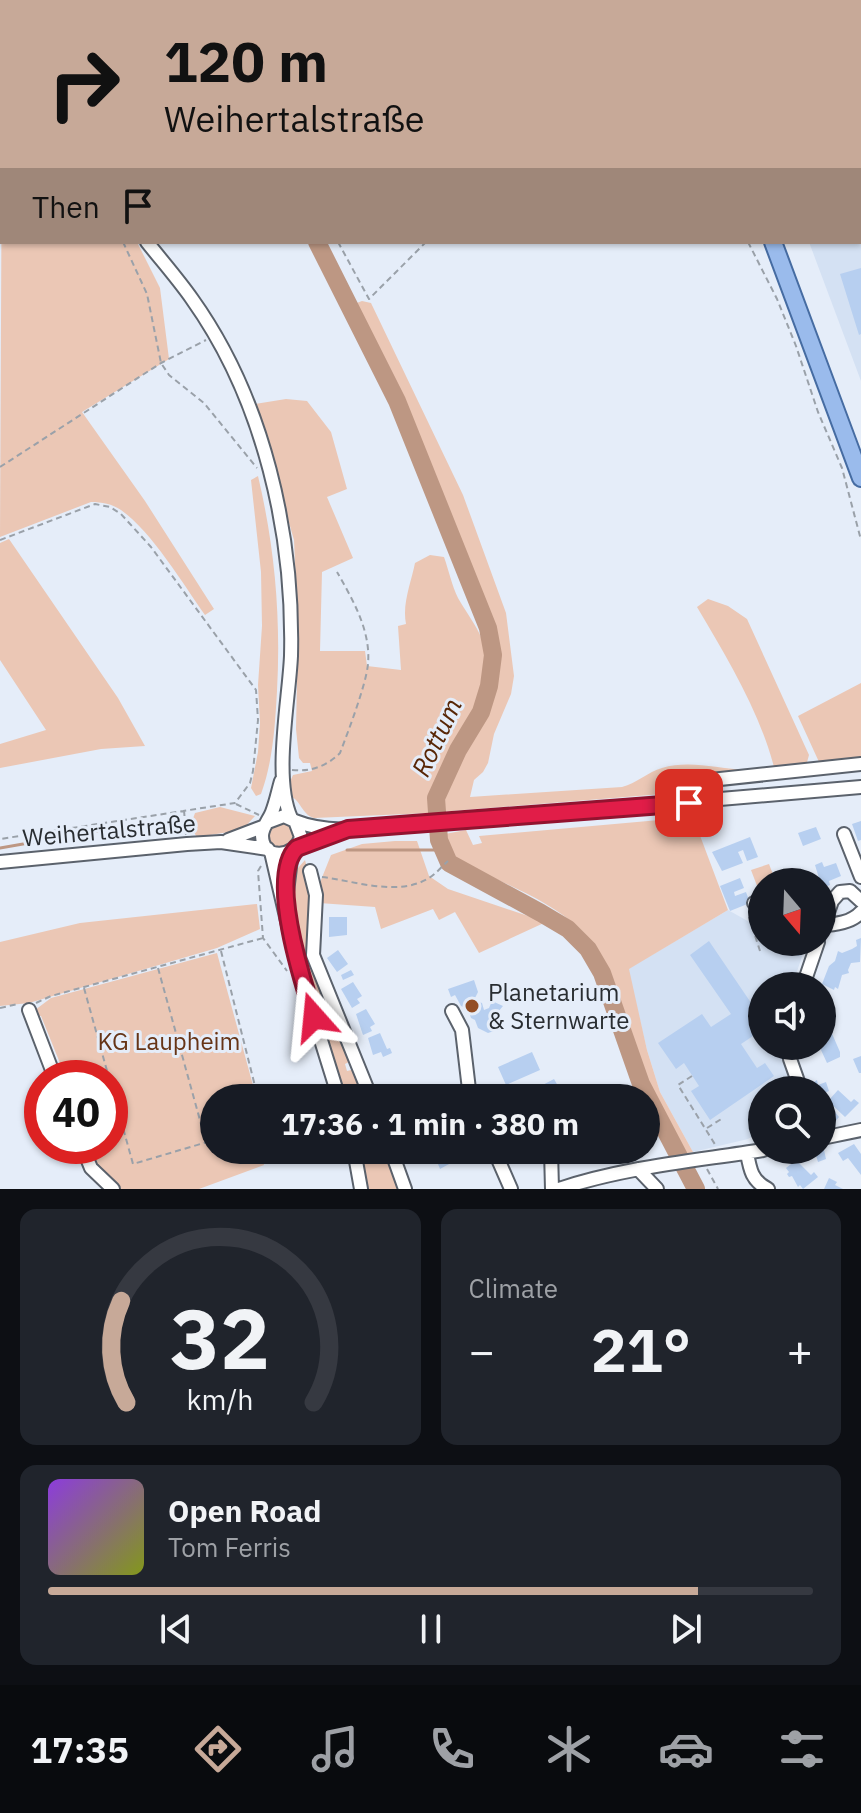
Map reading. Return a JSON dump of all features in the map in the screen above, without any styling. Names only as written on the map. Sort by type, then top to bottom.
[{"type":"main road","points":[[773,247],[861,478]]},
{"type":"street","points":[[149,244],[193,300],[237,378],[267,462],[283,531],[291,611],[283,771],[293,820],[301,837],[288,873],[287,916]]},
{"type":"street","points":[[689,803],[688,793],[692,782],[861,764]]},
{"type":"street","points":[[283,771],[264,821],[263,841],[335,1084]]},
{"type":"street","points":[[264,821],[278,816],[309,827],[348,829],[861,787]]},
{"type":"street","name":"Weihertalstraße","points":[[221,842],[264,821]]},
{"type":"street","points":[[268,854],[281,855],[348,829]]},
{"type":"street","points":[[844,834],[861,877]]},
{"type":"street","name":"Weihertalstraße","points":[[0,862],[221,842],[268,854]]},
{"type":"street","points":[[311,873],[316,895],[313,955],[365,1084]]},
{"type":"street","points":[[836,896],[840,892],[850,891],[861,900]]},
{"type":"street","points":[[836,924],[856,918],[861,912]]},
{"type":"street","points":[[29,1010],[48,1060]]},
{"type":"street","points":[[452,1011],[462,1030],[468,1084]]},
{"type":"street","points":[[836,1135],[861,1130]]},
{"type":"street","points":[[567,1188],[621,1170],[747,1153],[752,1176],[768,1189]]},
{"type":"street","points":[[89,1164],[113,1189]]},
{"type":"street","points":[[357,1164],[361,1189]]},
{"type":"street","points":[[396,1164],[405,1189]]},
{"type":"street","points":[[500,1164],[511,1189]]},
{"type":"street","points":[[551,1164],[552,1189]]},
{"type":"street","points":[[638,1169],[657,1189]]},
{"type":"path","points":[[124,244],[147,294],[161,363],[169,375],[204,403],[252,459],[260,474]]},
{"type":"path","points":[[339,244],[369,299],[424,244]]},
{"type":"path","points":[[749,244],[777,299],[796,346],[842,468],[861,540]]},
{"type":"path","points":[[0,467],[161,363],[196,345]]},
{"type":"path","points":[[0,540],[95,504],[110,507],[121,514],[151,547],[256,690],[258,720],[253,771],[250,783],[235,803]]},
{"type":"path","points":[[283,771],[316,768],[331,762],[340,753],[368,665],[367,643],[360,617],[337,572]]},
{"type":"path","points":[[0,839],[235,803],[264,821]]},
{"type":"path","points":[[184,810],[187,844]]},
{"type":"path","points":[[268,854],[258,871],[263,938],[292,979]]},
{"type":"path","points":[[311,873],[380,886],[408,886],[430,878],[448,861]]},
{"type":"path","points":[[0,1008],[23,1005],[29,1010],[51,996],[263,938]]},
{"type":"path","points":[[220,950],[254,1084]]},
{"type":"path","points":[[157,967],[200,1121]]},
{"type":"path","points":[[84,987],[104,1060]]},
{"type":"path","points":[[692,1076],[678,1085],[722,1157]]},
{"type":"path","points":[[706,1129],[723,1118]]},
{"type":"path","points":[[128,1146],[133,1164],[200,1144]]},
{"type":"path","points":[[697,1161],[718,1189]]},
{"type":"shaded area","points":[[810,244],[861,244],[861,381]]},
{"type":"shaded area","points":[[728,910],[748,921],[748,956],[802,956],[797,972],[748,972],[748,1060],[784,1060],[788,1076],[748,1076],[748,1139],[693,1152],[660,1092],[628,969]]},
{"type":"green space","points":[[1,244],[138,244],[160,288],[169,359],[82,412],[145,501],[214,609],[205,615],[144,531],[121,510],[110,505],[91,502],[0,537]]},
{"type":"green space","points":[[362,301],[371,303],[463,495],[506,613],[514,676],[511,694],[494,734],[488,763],[474,780],[470,797],[622,787],[657,770],[682,765],[747,770],[774,767],[751,705],[697,607],[708,599],[728,606],[747,619],[809,755],[806,766],[682,779],[680,792],[675,793],[439,812],[496,682],[496,641],[477,580],[382,359],[354,304]]},
{"type":"green space","points":[[286,399],[307,401],[331,432],[347,489],[327,497],[353,558],[322,572],[320,651],[365,651],[367,666],[401,670],[398,626],[406,624],[406,601],[415,563],[430,555],[444,557],[456,593],[485,646],[486,675],[481,696],[440,773],[430,813],[314,818],[290,796],[289,784],[293,775],[312,771],[310,763],[303,763],[299,758],[296,729],[298,632],[294,540],[255,404]]},
{"type":"green space","points":[[258,476],[273,556],[278,664],[271,756],[261,794],[256,796],[251,788],[260,723],[258,685],[262,626],[261,572],[251,480]]},
{"type":"green space","points":[[9,539],[118,698],[145,746],[101,749],[0,768],[0,744],[46,730],[0,660],[0,543]]},
{"type":"green space","points":[[861,683],[861,761],[819,762],[798,716]]},
{"type":"green space","points":[[220,807],[255,816],[242,830],[197,837],[190,827],[195,813]]},
{"type":"green space","points":[[693,817],[728,910],[629,969],[658,1084],[647,1083],[617,996],[591,942],[579,928],[552,908],[456,861],[445,834],[466,830],[473,845],[482,843],[479,836]]},
{"type":"green space","points":[[282,821],[292,825],[296,835],[292,845],[282,849],[272,845],[268,835],[272,825]]},
{"type":"green space","points":[[417,841],[429,876],[448,889],[546,922],[479,953],[455,912],[439,920],[433,909],[381,929],[375,907],[319,903],[321,880],[331,855],[362,844]]},
{"type":"green space","points":[[305,860],[313,891],[310,941],[351,1061],[345,1064],[347,1071],[355,1069],[361,1084],[340,1084],[318,1016],[297,932],[292,875]]},
{"type":"green space","points":[[257,904],[260,929],[217,948],[29,1003],[0,1006],[0,942],[80,923]]},
{"type":"green space","name":"KG Laupheim","points":[[217,953],[253,1084],[200,1084],[200,1164],[264,1165],[199,1189],[116,1189],[93,1165],[128,1164],[128,1060],[59,1060],[41,1016],[35,1016],[35,1010],[51,998]]},
{"type":"green space","points":[[660,1092],[693,1152],[685,1154],[662,1114]]},
{"type":"green space","points":[[362,1164],[392,1164],[401,1189],[366,1189]]},
{"type":"building","points":[[861,268],[861,334],[859,335],[840,274]]},
{"type":"building","points":[[861,821],[861,840],[858,841],[852,824]]},
{"type":"building","points":[[816,827],[821,839],[803,846],[798,833]]},
{"type":"building","points":[[750,837],[758,857],[747,861],[743,850],[738,852],[743,863],[722,871],[712,852]]},
{"type":"building","points":[[822,862],[824,867],[836,863],[841,876],[836,878],[836,868],[816,868],[815,865]]},
{"type":"building","points":[[740,878],[744,888],[734,892],[735,896],[746,892],[748,904],[730,911],[720,886]]},
{"type":"building","points":[[329,917],[347,917],[347,935],[329,937]]},
{"type":"building","points":[[861,938],[860,962],[851,963],[849,973],[842,975],[838,989],[836,972],[827,972],[838,951],[842,953],[857,946],[856,940]]},
{"type":"building","points":[[709,941],[748,998],[748,1039],[741,1044],[748,1060],[752,1060],[757,1068],[765,1063],[774,1076],[748,1076],[748,1094],[710,1120],[691,1091],[699,1086],[684,1063],[676,1069],[658,1043],[702,1014],[711,1027],[731,1014],[690,955]]},
{"type":"building","points":[[338,950],[348,964],[337,972],[327,958]]},
{"type":"building","points":[[351,970],[354,975],[343,980],[341,975]]},
{"type":"building","name":"Planetarium & Sternwarte","points":[[474,980],[478,992],[474,1000],[482,1003],[484,1010],[489,1008],[492,1001],[503,1006],[498,1012],[503,1028],[488,1033],[478,1028],[468,1009],[461,1006],[455,995],[451,997],[448,989]]},
{"type":"building","points":[[353,982],[362,996],[357,999],[360,1003],[352,1008],[341,989]]},
{"type":"building","points":[[366,1009],[375,1024],[370,1027],[372,1031],[363,1035],[356,1014]]},
{"type":"building","points":[[380,1033],[392,1053],[383,1057],[381,1052],[373,1055],[368,1038]]},
{"type":"building","points":[[836,1043],[840,1052],[840,1057],[836,1059]]},
{"type":"building","points":[[532,1052],[540,1070],[506,1084],[498,1067]]},
{"type":"building","points":[[861,1056],[861,1073],[859,1073],[853,1059]]},
{"type":"building","points":[[838,1090],[851,1102],[854,1099],[859,1103],[845,1117],[836,1109]]},
{"type":"building","points":[[854,1144],[861,1154],[861,1175],[848,1158],[843,1161],[838,1153]]},
{"type":"building","points":[[791,1164],[800,1164],[811,1175],[814,1172],[818,1177],[803,1189],[800,1185],[798,1187],[792,1176],[789,1177],[786,1168]]},
{"type":"building","points":[[829,1178],[837,1182],[835,1185],[843,1189],[824,1189]]},
{"type":"waterway","name":"Rottum","points":[[318,244],[397,401],[488,628],[493,655],[489,686],[481,712],[458,750],[436,798],[439,840],[449,863],[568,929],[588,949],[602,973],[641,1084],[696,1189]]},
{"type":"waterway","points":[[0,848],[166,822]]},
{"type":"waterway","points":[[347,850],[443,850]]},
{"type":"place","name":"Planetarium & Sternwarte","points":[[472,1006]]},
{"type":"route","points":[[314,1017],[296,960],[287,916],[288,873],[292,851],[297,848],[348,829],[689,803]]}]
